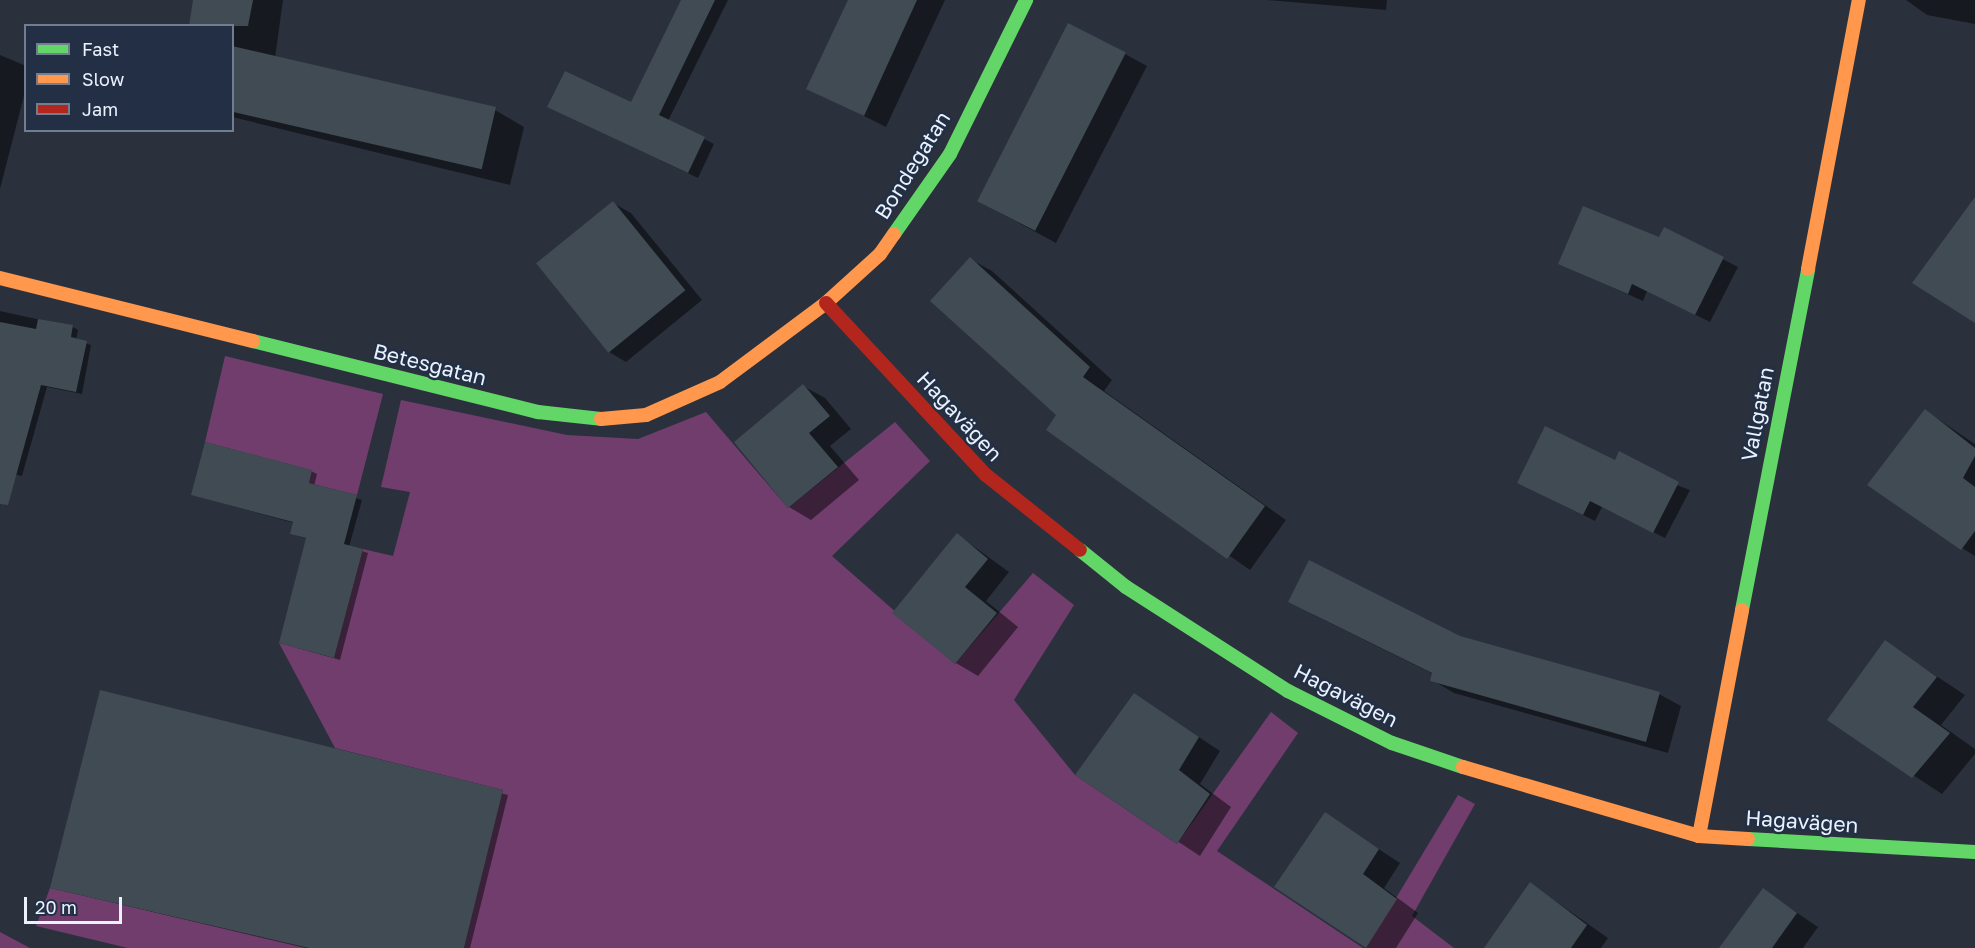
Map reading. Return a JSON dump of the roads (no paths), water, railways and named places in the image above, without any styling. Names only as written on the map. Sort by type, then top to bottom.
[{"type":"street","name":"Bondegatan","points":[[826,303],[880,254],[950,154],[1026,0]]},
{"type":"street","name":"Vallgatan","points":[[1699,836],[1859,0]]},
{"type":"street","name":"Betesgatan","points":[[0,278],[538,412],[594,420],[646,415],[720,382],[826,303]]},
{"type":"street","name":"Hagavägen","points":[[826,303],[986,475],[1126,587],[1288,691],[1392,743],[1498,779],[1699,836],[1975,852]]}]
